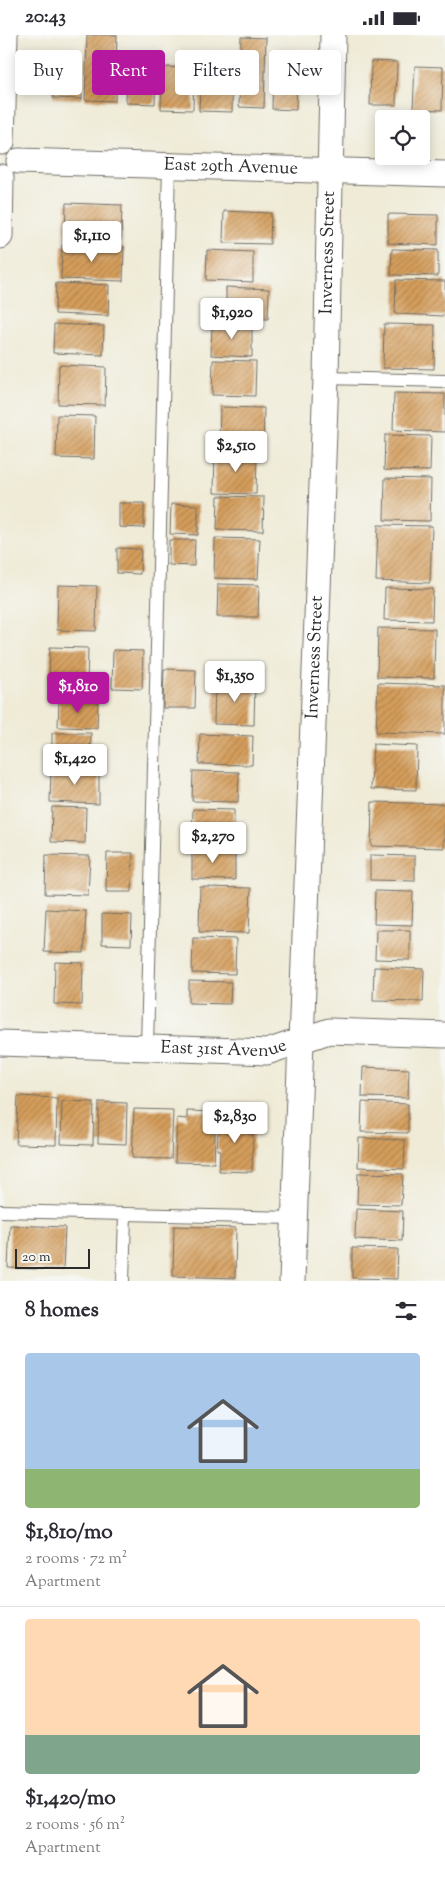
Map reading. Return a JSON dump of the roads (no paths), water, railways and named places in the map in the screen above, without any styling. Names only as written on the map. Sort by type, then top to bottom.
[{"type":"street","points":[[0,236],[7,172],[16,150],[12,146],[1,142],[5,35]]},
{"type":"street","name":"Inverness Street","points":[[292,1281],[326,378],[333,35]]},
{"type":"street","name":"East 29th Avenue","points":[[7,172],[169,165],[445,174]]},
{"type":"street","name":"East 31st Avenue","points":[[0,1043],[267,1052],[329,1031],[445,1035]]},
{"type":"lane","points":[[148,1047],[169,165]]},
{"type":"lane","points":[[326,378],[445,381]]},
{"type":"lane","points":[[0,1211],[294,1218]]},
{"type":"lane","points":[[123,1281],[125,1215]]}]
